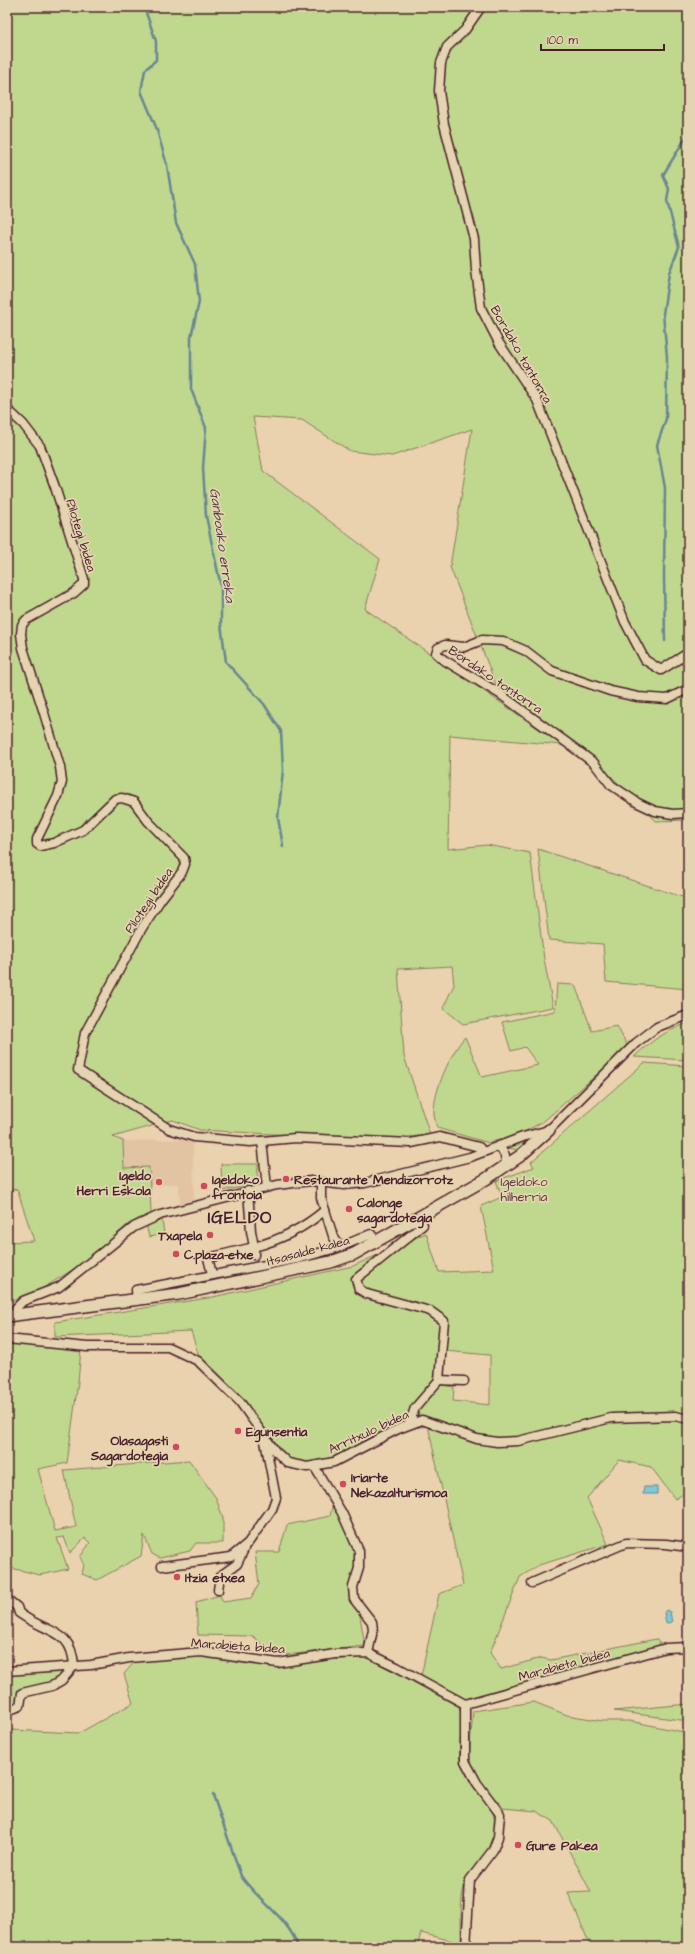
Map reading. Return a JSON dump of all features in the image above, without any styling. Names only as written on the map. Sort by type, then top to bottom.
[{"type":"street","name":"Bordako tontorra","points":[[481,7],[465,30],[448,47],[440,63],[439,91],[444,124],[474,239],[481,308],[499,343],[537,400],[625,622],[645,660],[661,670],[688,653]]},
{"type":"street","name":"Pilotegi bidea","points":[[7,409],[24,424],[40,446],[84,579],[84,584],[74,593],[26,620],[22,626],[21,634],[23,648],[54,747],[62,782],[58,796],[37,839],[37,844],[40,846],[47,845],[68,838],[83,830],[115,799],[128,798],[134,802],[148,821],[174,846],[184,858],[185,864],[182,872],[161,899],[142,928],[85,1034],[78,1070],[169,1129],[194,1137],[250,1142],[262,1141]]},
{"type":"street","name":"Bordako tontorra","points":[[688,689],[667,699],[638,697],[610,691],[552,671],[526,651],[503,641],[482,640],[464,647],[445,645],[438,648],[436,653],[444,660],[500,694],[570,745],[594,763],[611,785],[638,803],[655,811],[673,814],[688,813]]},
{"type":"street","points":[[12,1315],[18,1304],[59,1288],[140,1223],[160,1215],[248,1191],[302,1181],[344,1185],[365,1183],[482,1152],[523,1137],[549,1130],[636,1044],[657,1027],[688,1015]]},
{"type":"street","name":"Itsasalde kalea","points":[[12,1315],[179,1294],[331,1262],[354,1254],[377,1242],[506,1166],[549,1130]]},
{"type":"street","points":[[267,1187],[262,1141],[296,1138],[411,1143],[440,1137],[479,1147],[482,1152]]},
{"type":"street","points":[[499,1146],[505,1155],[506,1166]]},
{"type":"street","points":[[321,1182],[321,1198],[332,1236],[340,1247]]},
{"type":"street","points":[[248,1191],[254,1251]]},
{"type":"street","points":[[212,1274],[208,1258],[254,1251],[285,1236],[316,1218],[325,1210]]},
{"type":"street","points":[[409,1424],[415,1408],[439,1380],[444,1321],[430,1311],[367,1294],[359,1289],[356,1279],[423,1225],[420,1217]]},
{"type":"street","points":[[137,1300],[136,1290],[279,1262],[340,1247],[371,1234],[377,1242]]},
{"type":"street","name":"Arritxulo bidea","points":[[7,1339],[87,1347],[168,1347],[198,1361],[240,1402],[275,1451],[288,1463],[307,1467],[334,1462],[409,1424],[422,1420],[477,1439],[497,1442],[518,1440],[611,1418],[675,1416],[688,1419]]},
{"type":"street","points":[[439,1380],[464,1382]]},
{"type":"street","points":[[218,1590],[220,1576],[237,1564],[248,1543],[272,1509],[276,1498],[264,1436]]},
{"type":"street","points":[[314,1466],[342,1514],[359,1551],[359,1568],[354,1587],[354,1599],[372,1622],[373,1630],[368,1653]]},
{"type":"street","points":[[162,1566],[231,1558],[248,1543]]},
{"type":"street","points":[[532,1583],[626,1543],[688,1546]]},
{"type":"street","points":[[7,1599],[17,1607],[20,1613],[28,1620],[63,1636],[69,1644],[74,1658],[74,1666],[62,1680],[52,1686],[22,1693],[20,1706],[7,1711]]},
{"type":"street","name":"Marabieta bidea","points":[[7,1671],[74,1666],[129,1658],[200,1652],[278,1662],[335,1654],[368,1653],[397,1666],[465,1704],[666,1648],[688,1647]]},
{"type":"street","points":[[465,1704],[465,1761],[477,1783],[500,1814],[498,1837],[493,1850],[470,1880],[466,1947]]},
{"type":"shaded area","name":"Igeldo Herri Eskola","points":[[193,1139],[194,1200],[180,1204],[179,1184],[150,1185],[151,1214],[127,1225],[123,1141]]},
{"type":"green space","points":[[7,7],[688,7],[688,820],[656,821],[596,761],[498,690],[450,567],[472,429],[392,456],[350,451],[302,420],[253,417],[263,471],[380,559],[365,609],[562,745],[450,735],[448,849],[487,845],[530,853],[544,959],[553,1007],[463,1024],[443,1008],[454,985],[452,966],[398,969],[404,1056],[430,1135],[395,1138],[200,1130],[173,1120],[113,1137],[123,1141],[124,1168],[149,1167],[151,1214],[127,1225],[93,1257],[40,1290],[7,1303],[7,1242],[34,1241],[17,1189],[7,1191]]},
{"type":"green space","points":[[538,849],[688,899],[688,989],[606,982],[603,944],[549,940]]},
{"type":"green space","points":[[557,984],[575,985],[592,1031],[617,1026],[628,1047],[544,1121],[524,1132],[489,1143],[437,1128],[434,1115],[436,1094],[454,1052],[465,1037],[482,1077],[538,1065],[525,1047],[511,1051],[502,1022],[555,1011]]},
{"type":"green space","points":[[688,1023],[688,1060],[634,1057],[659,1037]]},
{"type":"green space","name":"Igeldoko hilherria","points":[[644,1063],[688,1066],[688,1491],[675,1499],[651,1467],[619,1460],[587,1498],[608,1544],[539,1565],[520,1577],[490,1653],[501,1669],[541,1658],[551,1660],[656,1639],[662,1646],[465,1700],[421,1676],[439,1594],[463,1585],[428,1426],[383,1432],[333,1459],[308,1463],[291,1459],[279,1447],[241,1397],[199,1357],[191,1331],[55,1337],[55,1322],[208,1298],[353,1266],[426,1233],[439,1272],[494,1270],[481,1206],[502,1197],[496,1181],[534,1167],[531,1162]],"holes":[[[445,1351],[490,1355],[490,1405],[453,1401],[454,1387],[441,1385]]]},
{"type":"green space","points":[[534,1137],[518,1150],[503,1147]]},
{"type":"green space","points":[[221,1164],[258,1164],[257,1184],[222,1191]]},
{"type":"green space","points":[[162,1220],[164,1234],[149,1237],[146,1224]]},
{"type":"green space","points":[[7,1342],[81,1349],[67,1463],[38,1469],[55,1531],[76,1527],[64,1470],[189,1460],[216,1498],[223,1518],[223,1543],[196,1543],[190,1551],[160,1558],[152,1554],[144,1535],[141,1556],[97,1580],[82,1574],[84,1565],[80,1557],[90,1543],[85,1538],[70,1553],[64,1537],[57,1538],[68,1569],[40,1575],[7,1567]]},
{"type":"green space","points":[[333,1504],[355,1548],[357,1566],[349,1596],[359,1610],[365,1646],[286,1655],[265,1647],[253,1636],[198,1635],[196,1602],[220,1595],[223,1602],[251,1598],[259,1584],[255,1552],[279,1552],[287,1525],[330,1516]]},
{"type":"green space","points":[[200,1653],[278,1664],[367,1657],[459,1707],[461,1714],[459,1753],[461,1764],[472,1785],[491,1809],[495,1820],[494,1836],[491,1847],[469,1874],[463,1890],[461,1908],[461,1943],[421,1933],[417,1947],[7,1947],[7,1727],[10,1730],[79,1733],[133,1703],[124,1674],[137,1659]]},
{"type":"green space","points":[[66,1670],[49,1683],[19,1691],[15,1704],[7,1707],[7,1674]]},
{"type":"green space","points":[[534,1702],[567,1715],[603,1721],[630,1721],[688,1733],[688,1947],[587,1947],[590,1945],[568,1893],[591,1892],[553,1821],[536,1811],[503,1808],[480,1781],[469,1758],[473,1711]]},
{"type":"green space","points":[[688,1704],[688,1721],[614,1711]]},
{"type":"water","points":[[644,1487],[657,1487],[657,1494],[643,1494]]},
{"type":"water","points":[[666,1610],[670,1612],[672,1622],[666,1623],[664,1613]]},
{"type":"waterway","name":"Ganboako erreka","points":[[144,7],[156,41],[156,60],[145,70],[141,91],[156,127],[167,165],[176,223],[195,264],[199,302],[191,337],[191,389],[206,428],[203,468],[206,516],[221,587],[221,624],[226,662],[264,704],[281,731],[283,770],[278,818],[283,846]]},
{"type":"waterway","points":[[665,641],[665,488],[657,445],[666,419],[667,357],[663,314],[669,273],[679,247],[667,201],[669,189],[663,175],[688,134]]},
{"type":"waterway","points":[[213,1795],[241,1876],[288,1927],[298,1947]]},
{"type":"place","name":"Restaurante Mendizorrotz","points":[[286,1179]]},
{"type":"place","name":"Igeldo Herri Eskola","points":[[159,1182]]},
{"type":"place","name":"Igeldoko frontoia","points":[[204,1186]]},
{"type":"place","name":"Calonge sagardotegia","points":[[349,1209]]},
{"type":"place","name":"Txapela","points":[[210,1235]]},
{"type":"place","name":"C.plaza-etxe","points":[[176,1254]]},
{"type":"place","name":"Egunsentia","points":[[238,1431]]},
{"type":"place","name":"Olasagasti Sagardotegia","points":[[176,1447]]},
{"type":"place","name":"Iriarte Nekazalturismoa","points":[[343,1484]]},
{"type":"place","name":"Itzia etxea","points":[[177,1577]]},
{"type":"place","name":"Gure Pakea","points":[[518,1845]]},
{"type":"district","name":"IGELDO","points":[[240,1217]]}]
